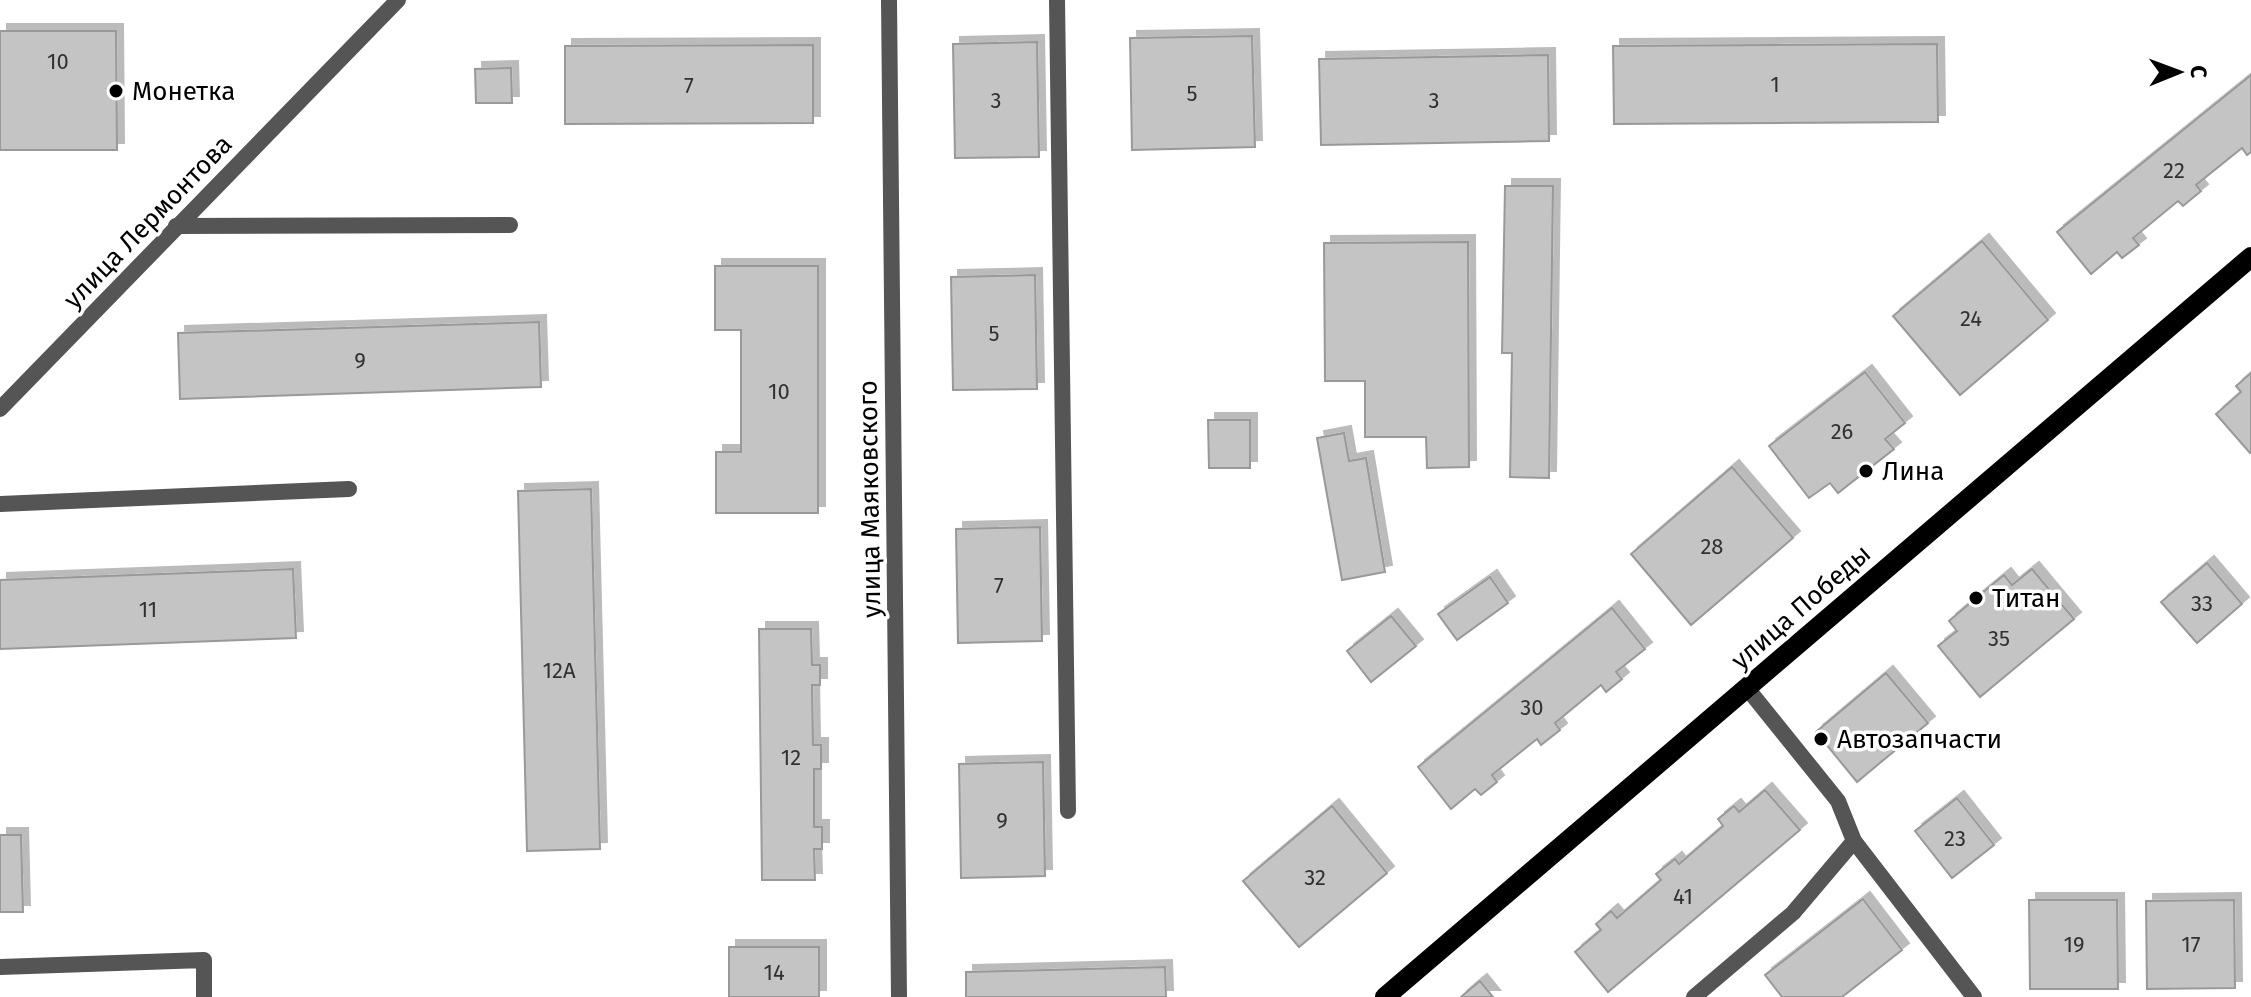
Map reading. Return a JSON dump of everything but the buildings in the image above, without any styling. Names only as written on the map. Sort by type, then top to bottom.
[{"type":"main road","name":"улица Победы","points":[[1385,997],[2251,257]]},
{"type":"street","name":"улица Лермонтова","points":[[0,409],[398,0]]},
{"type":"street","name":"улица Маяковского","points":[[889,0],[899,997]]},
{"type":"street","points":[[1057,0],[1068,811]]},
{"type":"street","points":[[176,226],[510,225]]},
{"type":"street","points":[[0,504],[349,489]]},
{"type":"street","points":[[1747,688],[1838,801],[1854,841],[1974,997]]},
{"type":"street","points":[[1694,997],[1793,913],[1854,841]]},
{"type":"street","points":[[0,967],[204,960],[204,997]]},
{"type":"place","name":"Монетка","points":[[116,91]]},
{"type":"place","name":"Лина","points":[[1866,471]]},
{"type":"place","name":"Титан","points":[[1976,598]]},
{"type":"place","name":"Автозапчасти","points":[[1821,739]]}]
